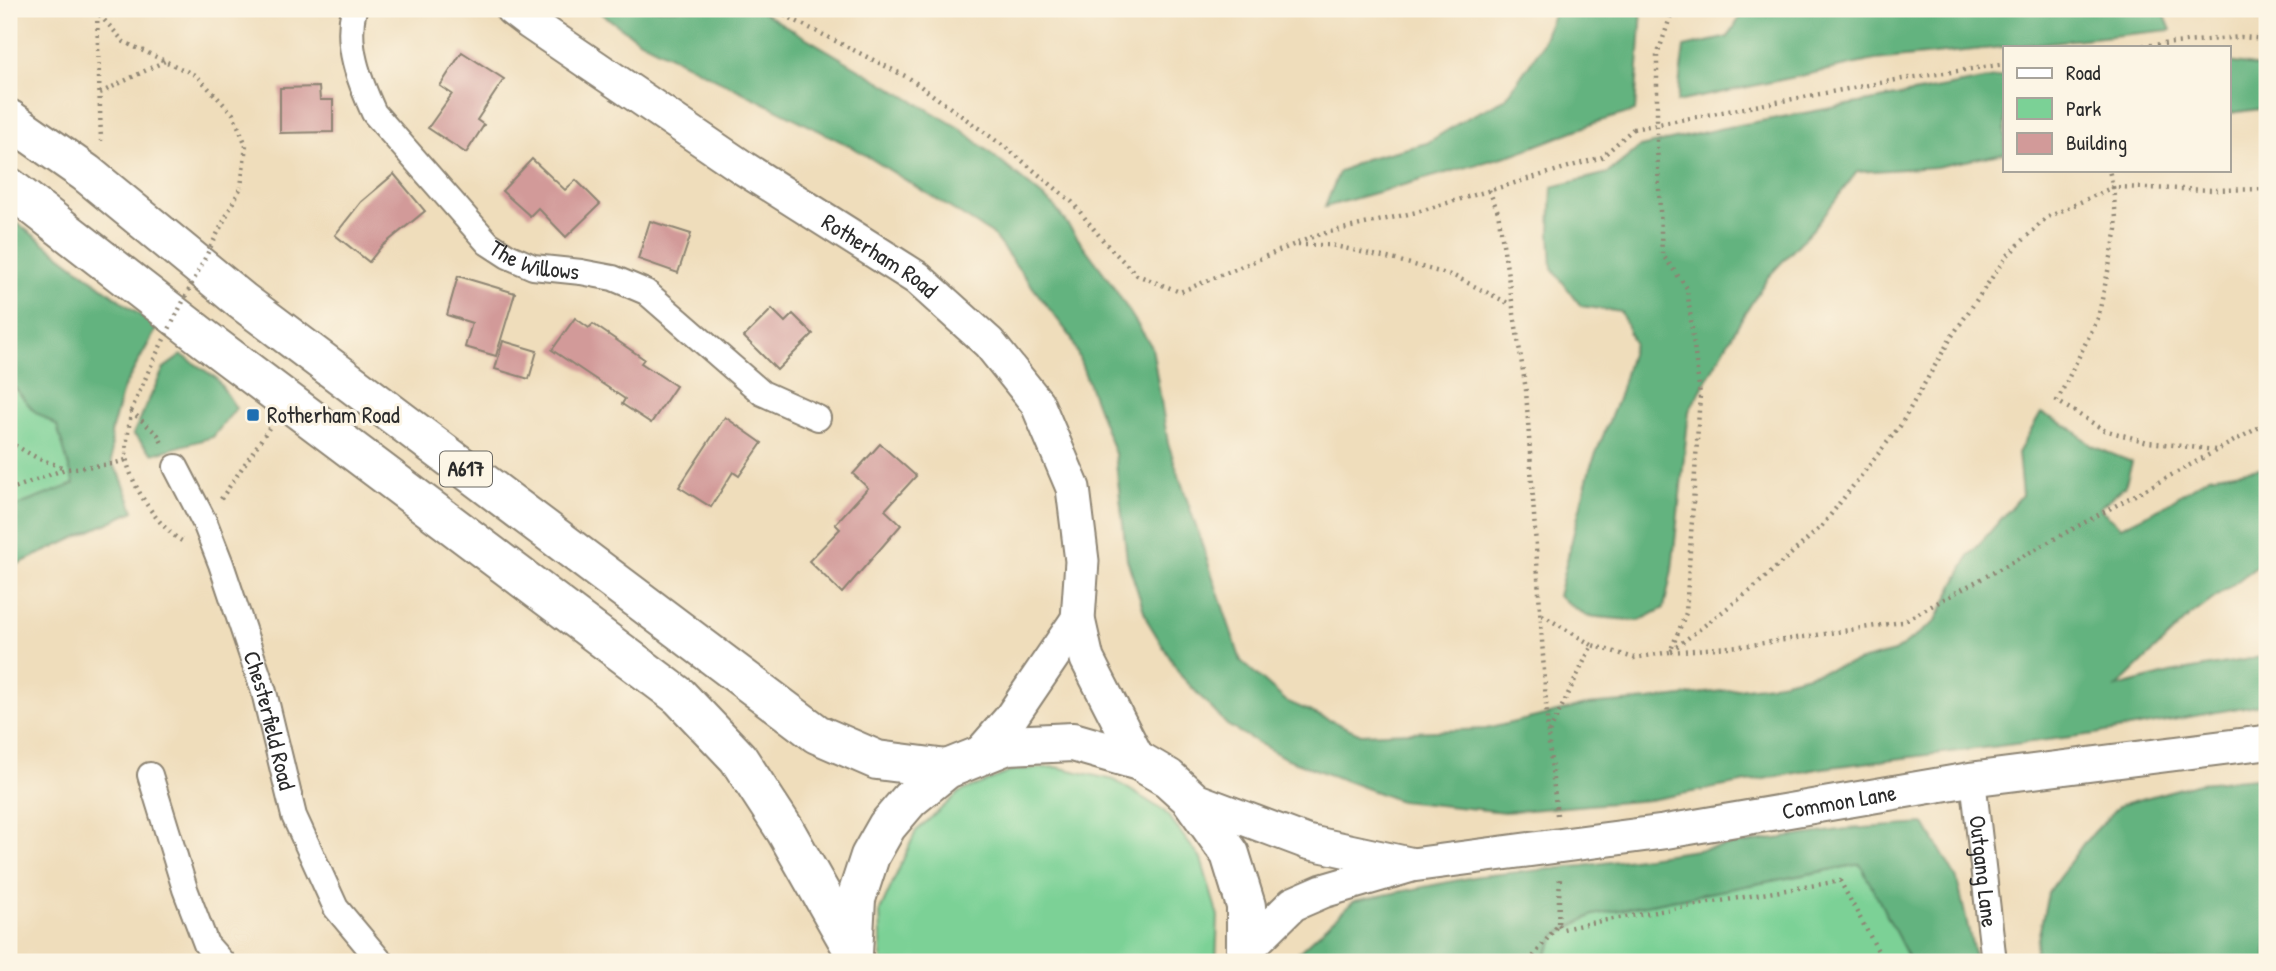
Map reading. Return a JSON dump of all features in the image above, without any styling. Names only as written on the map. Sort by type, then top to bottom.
[{"type":"highway","name":"A617","points":[[9,119],[86,173],[242,301],[817,734],[877,760],[961,763]]},
{"type":"highway","name":"A617","points":[[9,187],[679,696],[738,758],[785,830],[854,956]]},
{"type":"highway","points":[[854,956],[856,899],[870,856],[887,826],[909,799],[961,763],[1007,745],[1073,742],[1139,761],[1168,778],[1190,798],[1230,854],[1246,906],[1246,956]]},
{"type":"main road","name":"Rotherham Road","points":[[512,9],[745,169],[917,278],[989,342],[1037,403],[1073,488],[1082,561],[1077,619],[1087,659],[1139,761]]},
{"type":"main road","name":"Rotherham Road","points":[[961,763],[1010,719],[1077,619]]},
{"type":"main road","name":"Common Lane","points":[[1412,865],[1663,832],[1973,779],[2267,742]]},
{"type":"main road","points":[[1190,798],[1307,842],[1412,865]]},
{"type":"main road","points":[[1246,956],[1293,904],[1323,891],[1412,865]]},
{"type":"street","name":"The Willows","points":[[354,9],[350,36],[354,60],[374,113],[488,243],[533,267],[613,278],[646,292],[762,393],[818,418]]},
{"type":"street","name":"Chesterfield Road","points":[[176,467],[205,523],[264,692],[293,816],[336,908],[382,962]]},
{"type":"street","points":[[150,775],[185,889],[206,944],[222,962]]},
{"type":"street","name":"Outgang Lane","points":[[1973,779],[1994,962]]},
{"type":"path","points":[[772,9],[909,78],[987,134],[1072,202],[1106,244],[1137,275],[1180,292],[1317,234],[1417,212],[1602,157],[1633,129],[1896,80],[2003,64]]},
{"type":"path","points":[[1670,652],[1686,613],[1700,395],[1688,288],[1662,254],[1657,145],[1657,56],[1673,9]]},
{"type":"path","points":[[97,10],[124,42],[197,76],[233,114],[246,145],[241,187],[153,359],[131,411],[126,460],[145,504],[174,537],[221,564]]},
{"type":"path","points":[[86,173],[101,142],[97,10]]},
{"type":"path","points":[[2140,46],[2241,37],[2267,39]]},
{"type":"path","points":[[100,93],[165,61]]},
{"type":"path","points":[[2109,172],[2117,229],[2098,318],[2057,401],[2104,430],[2148,442],[2217,450]]},
{"type":"path","points":[[1670,652],[1751,590],[1821,527],[1900,426],[1952,336],[2006,257],[2046,218],[2113,187],[2267,189]]},
{"type":"path","points":[[1489,190],[1498,212],[1526,390],[1548,735],[1561,845],[1558,925],[1529,962]]},
{"type":"path","points":[[1293,245],[1331,245],[1396,260],[1454,276],[1511,304]]},
{"type":"path","points":[[205,523],[288,400]]},
{"type":"path","points":[[131,411],[158,435]]},
{"type":"path","points":[[1541,615],[1592,645],[1634,659],[1670,652],[1751,645],[1902,622],[2267,423]]},
{"type":"path","points":[[9,442],[39,459],[65,468]]},
{"type":"path","points":[[9,490],[65,468],[112,464],[126,460]]},
{"type":"path","points":[[1548,735],[1592,645]]},
{"type":"path","points":[[1558,925],[1563,929],[1840,881],[1884,962]]},
{"type":"green space","points":[[595,9],[757,9],[961,129],[1053,205],[1109,280],[1152,347],[1168,443],[1241,661],[1286,701],[1361,734],[1486,729],[1586,705],[1770,685],[1894,652],[1935,622],[1969,556],[2022,495],[2018,453],[2041,413],[2070,427],[2092,446],[2132,462],[2125,486],[2099,508],[2121,527],[2162,507],[2209,476],[2267,467],[2267,559],[2189,617],[2117,687],[2170,673],[2267,656],[2267,703],[2095,734],[1823,768],[1649,800],[1505,812],[1400,801],[1285,758],[1227,725],[1181,676],[1147,620],[1127,559],[1115,454],[1071,337],[992,234],[854,148],[640,41]]},
{"type":"green space","points":[[1558,9],[1642,9],[1635,111],[1597,122],[1517,153],[1325,207],[1339,172],[1365,159],[1427,143],[1465,119],[1505,99],[1540,49],[1554,12]]},
{"type":"green space","points":[[1745,9],[2162,9],[2171,30],[1875,60],[1677,102],[1684,47],[1728,37]]},
{"type":"green space","points":[[2230,62],[2267,68],[2267,108],[2230,113]]},
{"type":"green space","points":[[2003,76],[2003,153],[1936,167],[1857,172],[1813,229],[1768,277],[1689,411],[1672,570],[1664,608],[1639,621],[1586,616],[1558,596],[1590,468],[1618,399],[1634,343],[1621,312],[1581,306],[1552,268],[1552,187],[1608,173],[1640,147],[1723,128]]},
{"type":"green space","points":[[9,217],[157,328],[123,389],[111,432],[112,464],[120,475],[134,511],[9,568]]},
{"type":"green space","points":[[9,217],[157,328],[123,389],[111,432],[112,464],[120,475],[134,511],[9,568],[9,509],[74,484],[57,426],[33,410],[9,381]]},
{"type":"green space","points":[[182,355],[216,378],[236,408],[213,437],[153,454],[133,434],[164,368]]},
{"type":"green space","points":[[1056,767],[1114,780],[1164,811],[1201,859],[1218,916],[1216,962],[882,962],[880,911],[916,831],[960,792],[1015,770]]},
{"type":"green space","points":[[2267,777],[2267,962],[2033,962],[2048,893],[2083,844],[2120,805],[2199,783]]},
{"type":"green space","points":[[1925,824],[1957,879],[1976,962],[1911,962],[1860,864],[1593,915],[1557,934],[1542,962],[1288,962],[1354,901],[1479,876],[1582,866],[1847,829]]},
{"type":"green space","points":[[1861,864],[1911,962],[1542,962],[1557,934],[1593,915]]},
{"type":"building","points":[[462,52],[504,79],[477,120],[484,125],[466,153],[428,128],[452,94],[440,86]]},
{"type":"building","points":[[319,87],[320,100],[333,100],[333,132],[280,133],[280,88]]},
{"type":"building","points":[[532,159],[565,190],[576,180],[600,204],[566,237],[538,208],[530,216],[502,191]]},
{"type":"building","points":[[394,174],[425,211],[381,247],[369,262],[335,235],[361,202]]},
{"type":"building","points":[[650,221],[691,234],[678,273],[638,259]]},
{"type":"building","points":[[458,276],[515,293],[496,356],[465,347],[472,323],[447,315]]},
{"type":"building","points":[[772,309],[785,322],[793,314],[813,334],[777,370],[744,337]]},
{"type":"building","points":[[575,318],[589,328],[593,324],[644,359],[641,363],[676,386],[651,423],[622,404],[625,399],[552,350]]},
{"type":"building","points":[[503,341],[537,351],[529,379],[495,369]]},
{"type":"building","points":[[725,417],[762,443],[739,476],[733,472],[711,507],[679,487]]},
{"type":"building","points":[[880,444],[916,476],[885,510],[901,525],[842,593],[809,561],[840,529],[835,524],[868,488],[853,474]]},
{"type":"place","name":"Rotherham Road","points":[[253,415]]}]
